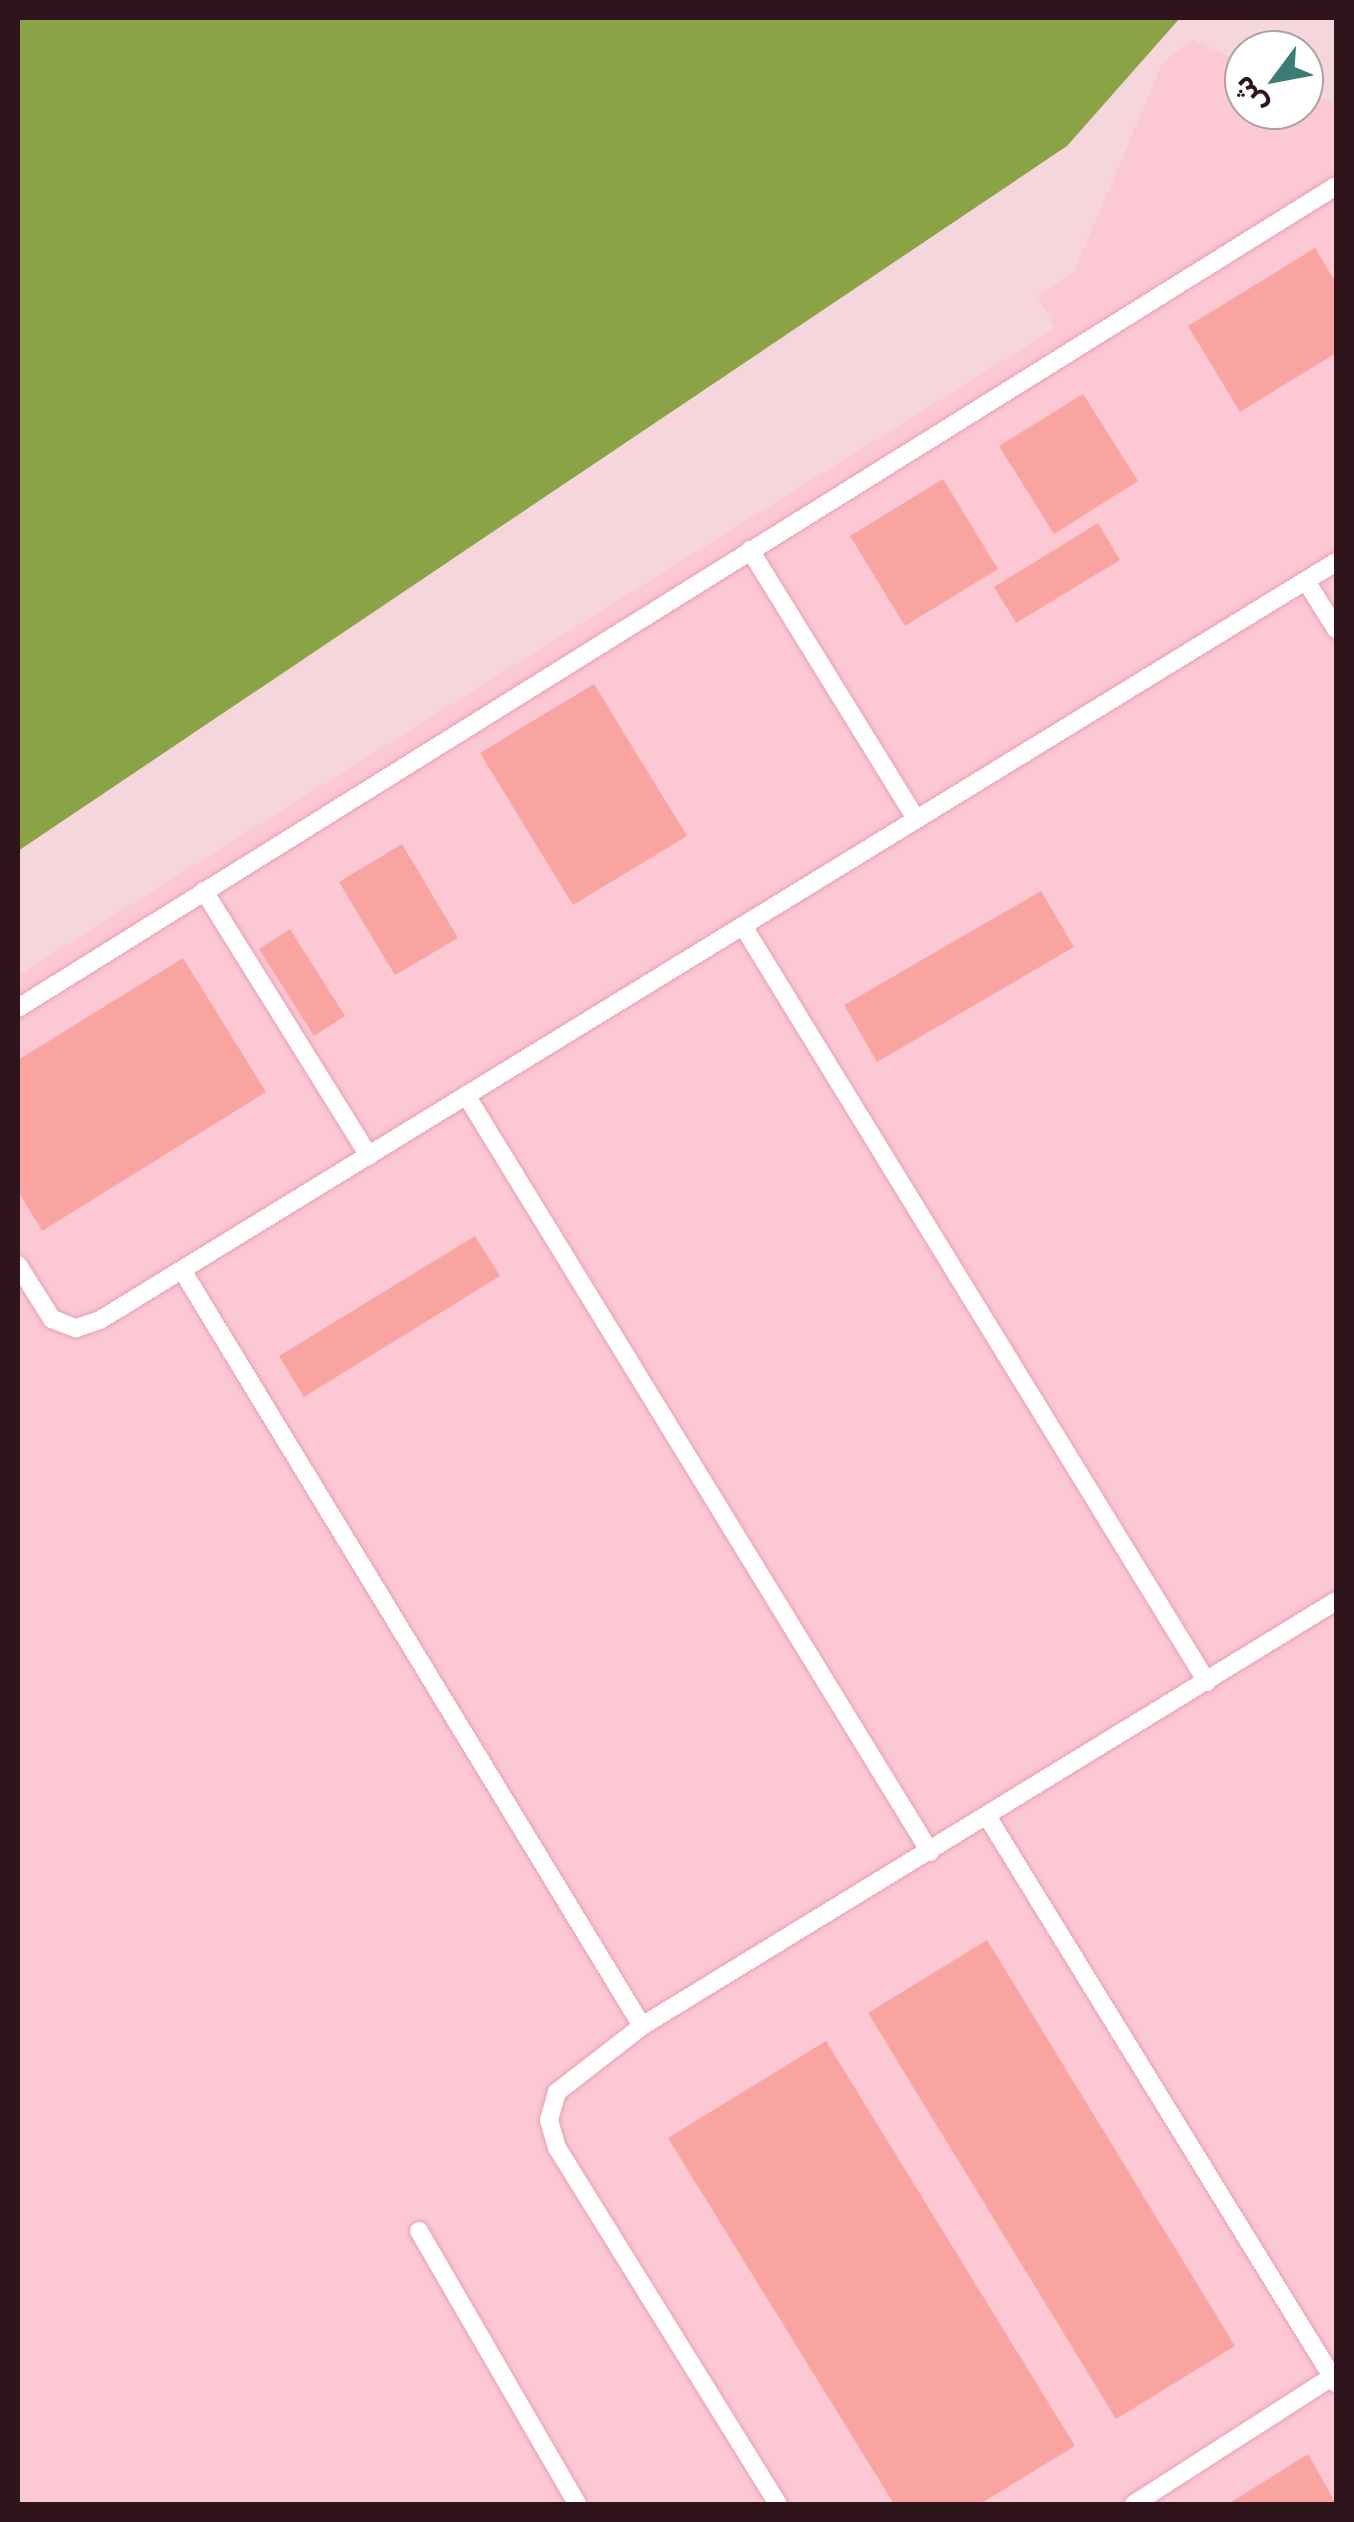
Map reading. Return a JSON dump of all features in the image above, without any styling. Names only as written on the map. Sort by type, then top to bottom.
[{"type":"lane","points":[[18,1008],[1336,186]]},
{"type":"lane","points":[[750,550],[916,819]]},
{"type":"lane","points":[[18,1265],[52,1320],[76,1328],[182,1270],[1336,562]]},
{"type":"lane","points":[[1306,580],[1336,629]]},
{"type":"lane","points":[[204,891],[369,1156]]},
{"type":"lane","points":[[743,926],[1207,1682]]},
{"type":"lane","points":[[466,1096],[930,1852]]},
{"type":"lane","points":[[182,1270],[642,2026]]},
{"type":"lane","points":[[778,2504],[551,2135],[557,2092],[642,2026],[1336,1600]]},
{"type":"lane","points":[[988,1816],[1334,2380],[1134,2504]]},
{"type":"lane","points":[[419,2231],[576,2504]]},
{"type":"shaded area","points":[[18,18],[1180,18],[1067,146],[18,851]]},
{"type":"shaded area","points":[[1192,40],[1224,54],[1224,130],[1324,130],[1324,99],[1336,104],[1336,2504],[18,2504],[18,975],[1055,328],[1037,295],[1074,272],[1163,62]]},
{"type":"building","points":[[1315,248],[1336,283],[1336,353],[1240,412],[1188,326]]},
{"type":"building","points":[[1083,394],[1138,481],[1054,534],[999,446]]},
{"type":"building","points":[[943,479],[998,569],[905,626],[850,536]]},
{"type":"building","points":[[1098,523],[1120,560],[1016,623],[994,587]]},
{"type":"building","points":[[594,684],[687,836],[573,905],[480,753]]},
{"type":"building","points":[[402,844],[458,938],[395,975],[339,882]]},
{"type":"building","points":[[1041,891],[1074,947],[877,1062],[844,1005]]},
{"type":"building","points":[[290,929],[345,1016],[314,1036],[259,949]]},
{"type":"building","points":[[183,958],[266,1092],[42,1231],[18,1191],[18,1060]]},
{"type":"building","points":[[475,1236],[500,1276],[304,1397],[279,1356]]},
{"type":"building","points":[[987,1940],[1235,2346],[1116,2419],[868,2013]]},
{"type":"building","points":[[826,2041],[1075,2446],[980,2504],[894,2504],[668,2138]]},
{"type":"building","points":[[1308,2454],[1336,2504],[1228,2504]]}]
